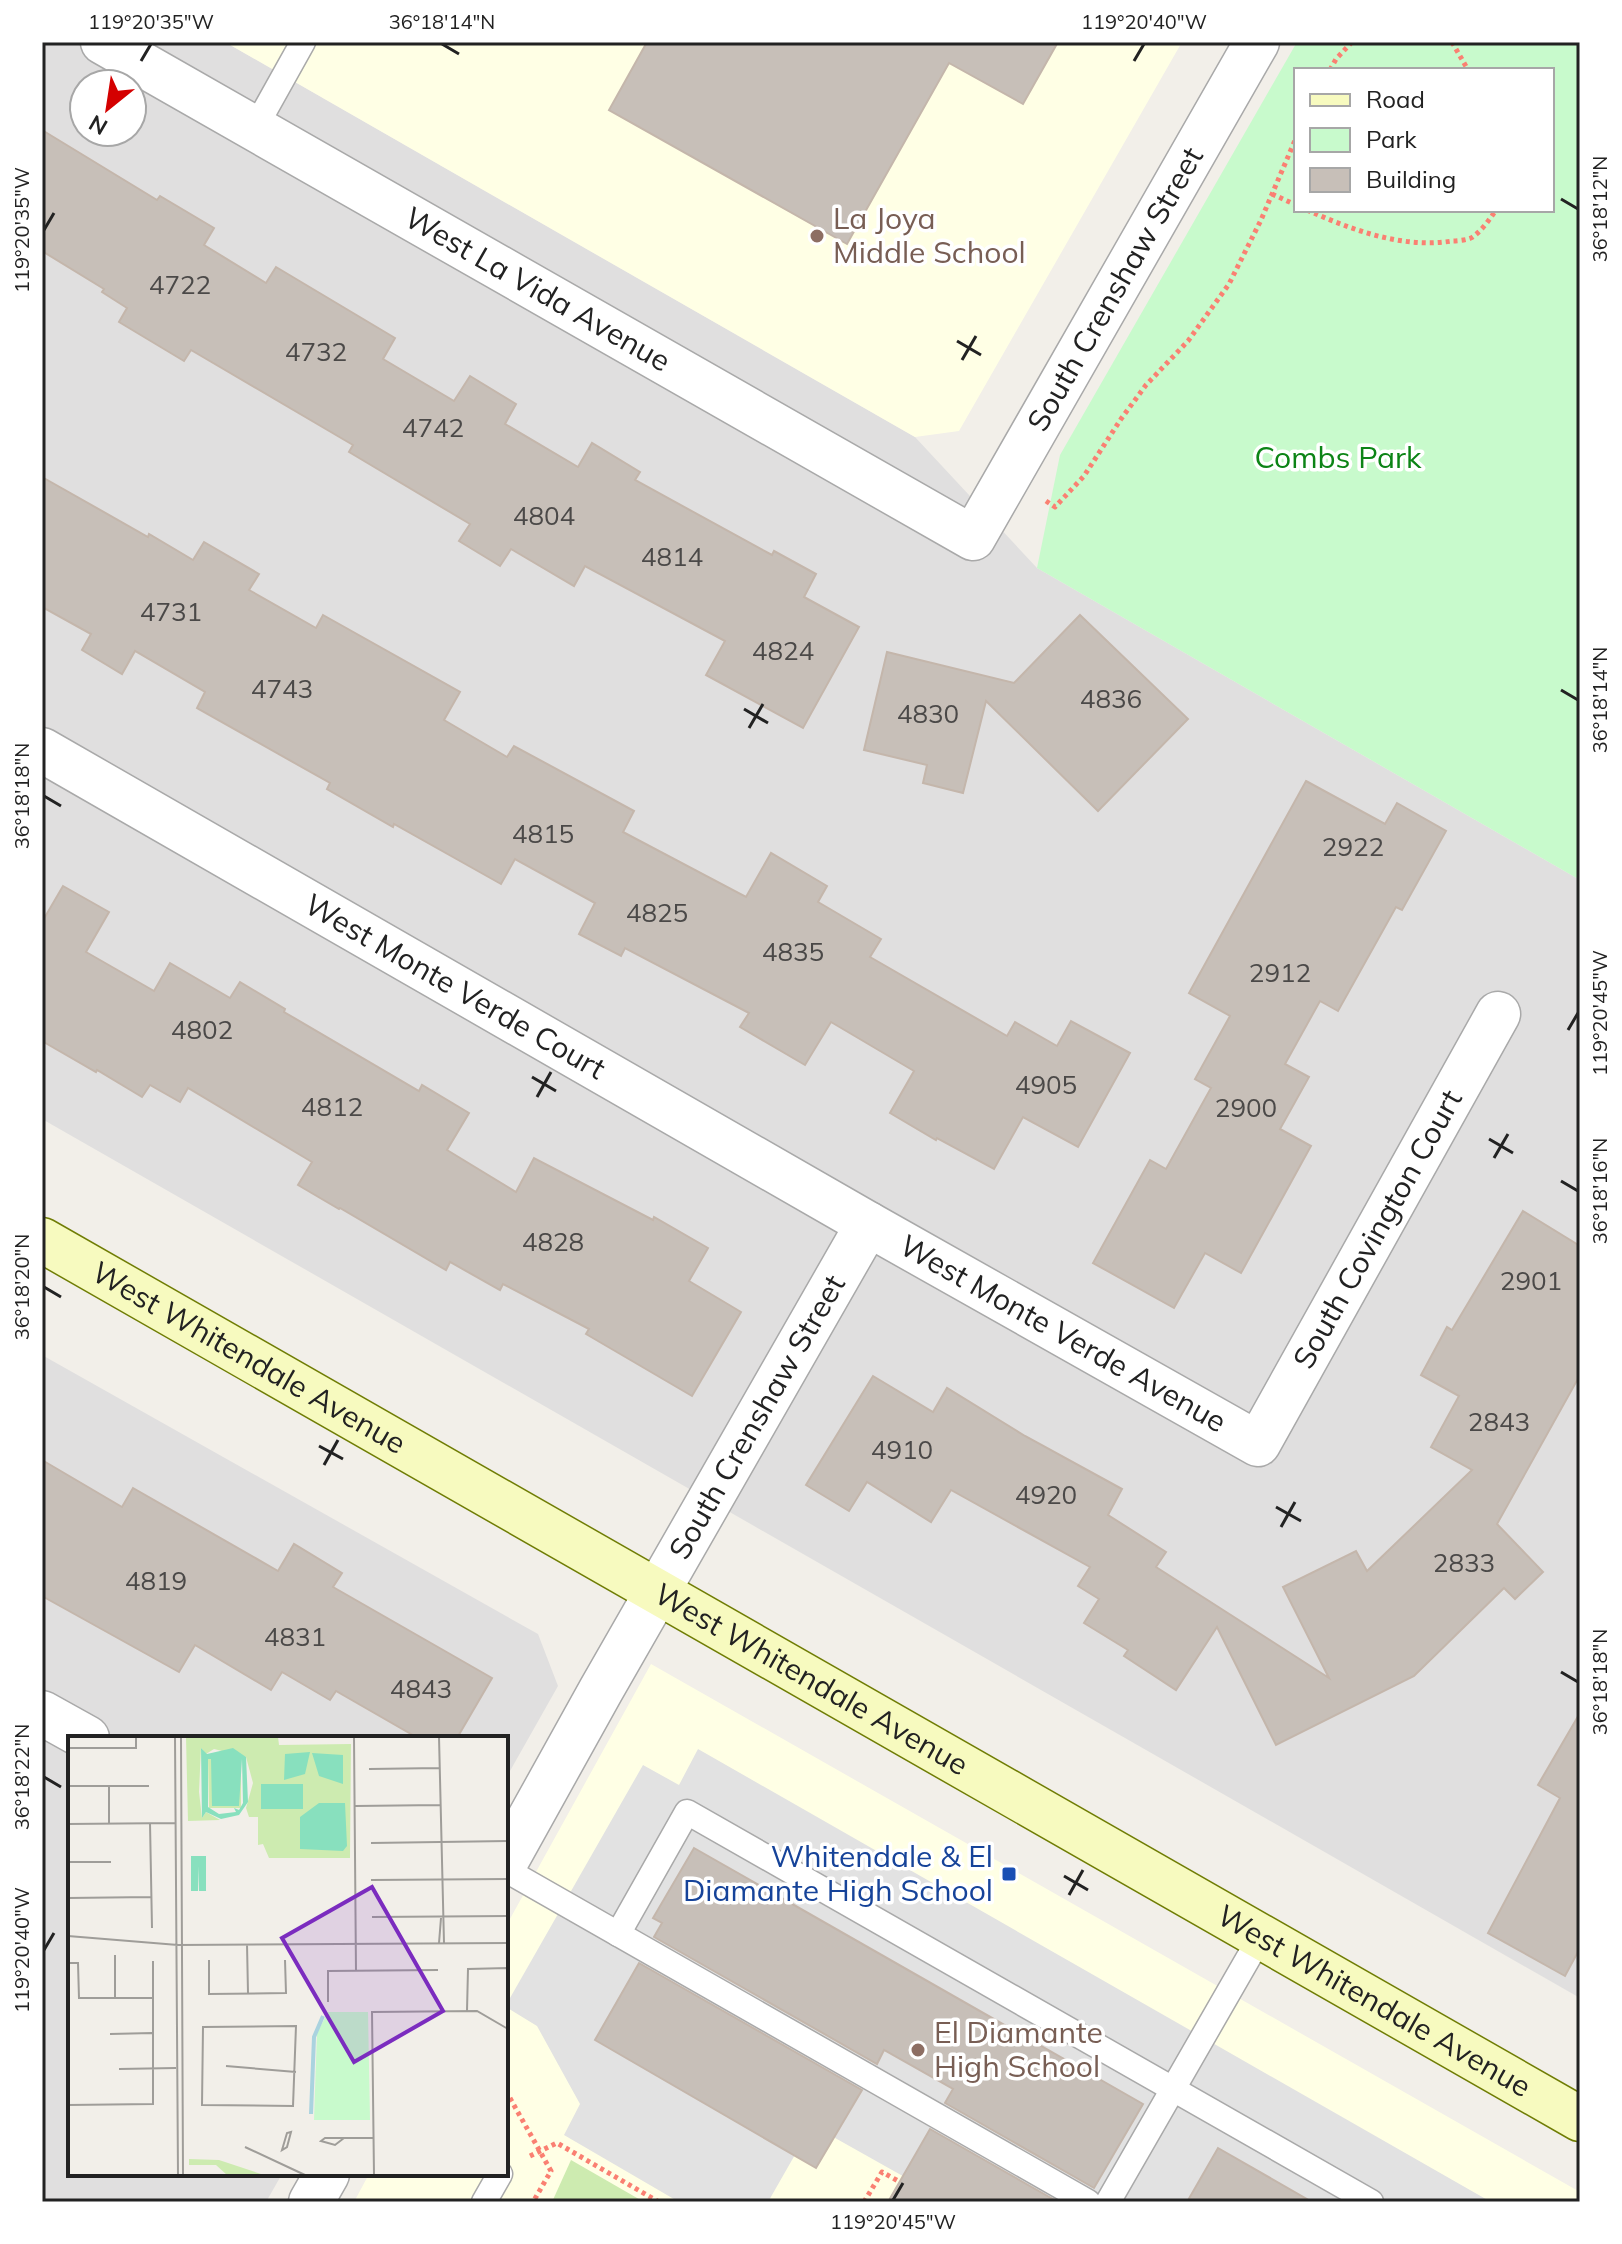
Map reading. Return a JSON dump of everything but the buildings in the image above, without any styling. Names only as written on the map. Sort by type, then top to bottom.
[{"type":"street","name":"West La Vida Avenue","points":[[103,42],[973,538]]},
{"type":"street","name":"South Crenshaw Street","points":[[973,538],[1257,42]]},
{"type":"street","name":"West Monte Verde Court","points":[[42,750],[868,1224]]},
{"type":"street","name":"South Covington Court","points":[[1258,1444],[1498,1014]]},
{"type":"street","name":"South Crenshaw Street","points":[[508,1857],[868,1224]]},
{"type":"street","name":"West Monte Verde Avenue","points":[[868,1224],[1258,1444]]},
{"type":"street","name":"West Whitendale Avenue","points":[[42,1240],[1580,2119]]},
{"type":"street","points":[[42,1713],[83,1736]]},
{"type":"street","points":[[311,2202],[326,2176]]},
{"type":"lane","points":[[255,128],[303,42]]},
{"type":"lane","points":[[618,1934],[687,1812],[1371,2202]]},
{"type":"lane","points":[[508,1871],[1088,2202]]},
{"type":"lane","points":[[1108,2202],[1261,1936]]},
{"type":"lane","points":[[484,2202],[499,2176]]},
{"type":"path","points":[[1331,68],[1352,42]]},
{"type":"path","points":[[1452,42],[1467,68]]},
{"type":"path","points":[[1007,479],[1055,507],[1084,476],[1146,385],[1188,341],[1229,284],[1294,143]]},
{"type":"path","points":[[1272,194],[1294,204]]},
{"type":"path","points":[[1312,212],[1386,238],[1433,245],[1469,239],[1495,212]]},
{"type":"path","points":[[508,2095],[551,2171],[533,2202]]},
{"type":"path","points":[[528,2156],[557,2143],[659,2202]]},
{"type":"path","points":[[864,2202],[882,2172],[900,2182]]},
{"type":"shaded area","points":[[42,42],[225,42],[915,437],[1037,568],[1580,880],[1580,1998],[42,1119]]},
{"type":"shaded area","name":"La Joya Middle School","points":[[225,42],[1182,42],[959,431],[915,437]]},
{"type":"shaded area","points":[[42,1355],[538,1634],[558,1686],[508,1774],[508,1736],[68,1736],[68,2176],[281,2176],[266,2202],[42,2202]]},
{"type":"shaded area","name":"El Diamante High School","points":[[651,1664],[1580,2192],[1580,2202],[354,2202],[368,2176],[508,2176],[508,1922]]},
{"type":"shaded area","name":"El Diamante High School","points":[[698,1749],[1491,2202],[949,2202],[812,2125],[768,2202],[679,2202],[564,2135],[580,2104],[537,2026],[508,2008],[508,2001],[643,1765],[679,1785]]},
{"type":"green space","name":"Combs Park","points":[[1297,42],[1580,42],[1580,880],[1037,568],[1060,455]]},
{"type":"green space","points":[[571,2160],[644,2202],[552,2202]]},
{"type":"place","name":"La Joya Middle School","points":[[817,236]]},
{"type":"place","name":"Whitendale & El Diamante High School","points":[[1009,1874]]},
{"type":"place","name":"El Diamante High School","points":[[918,2050]]}]
